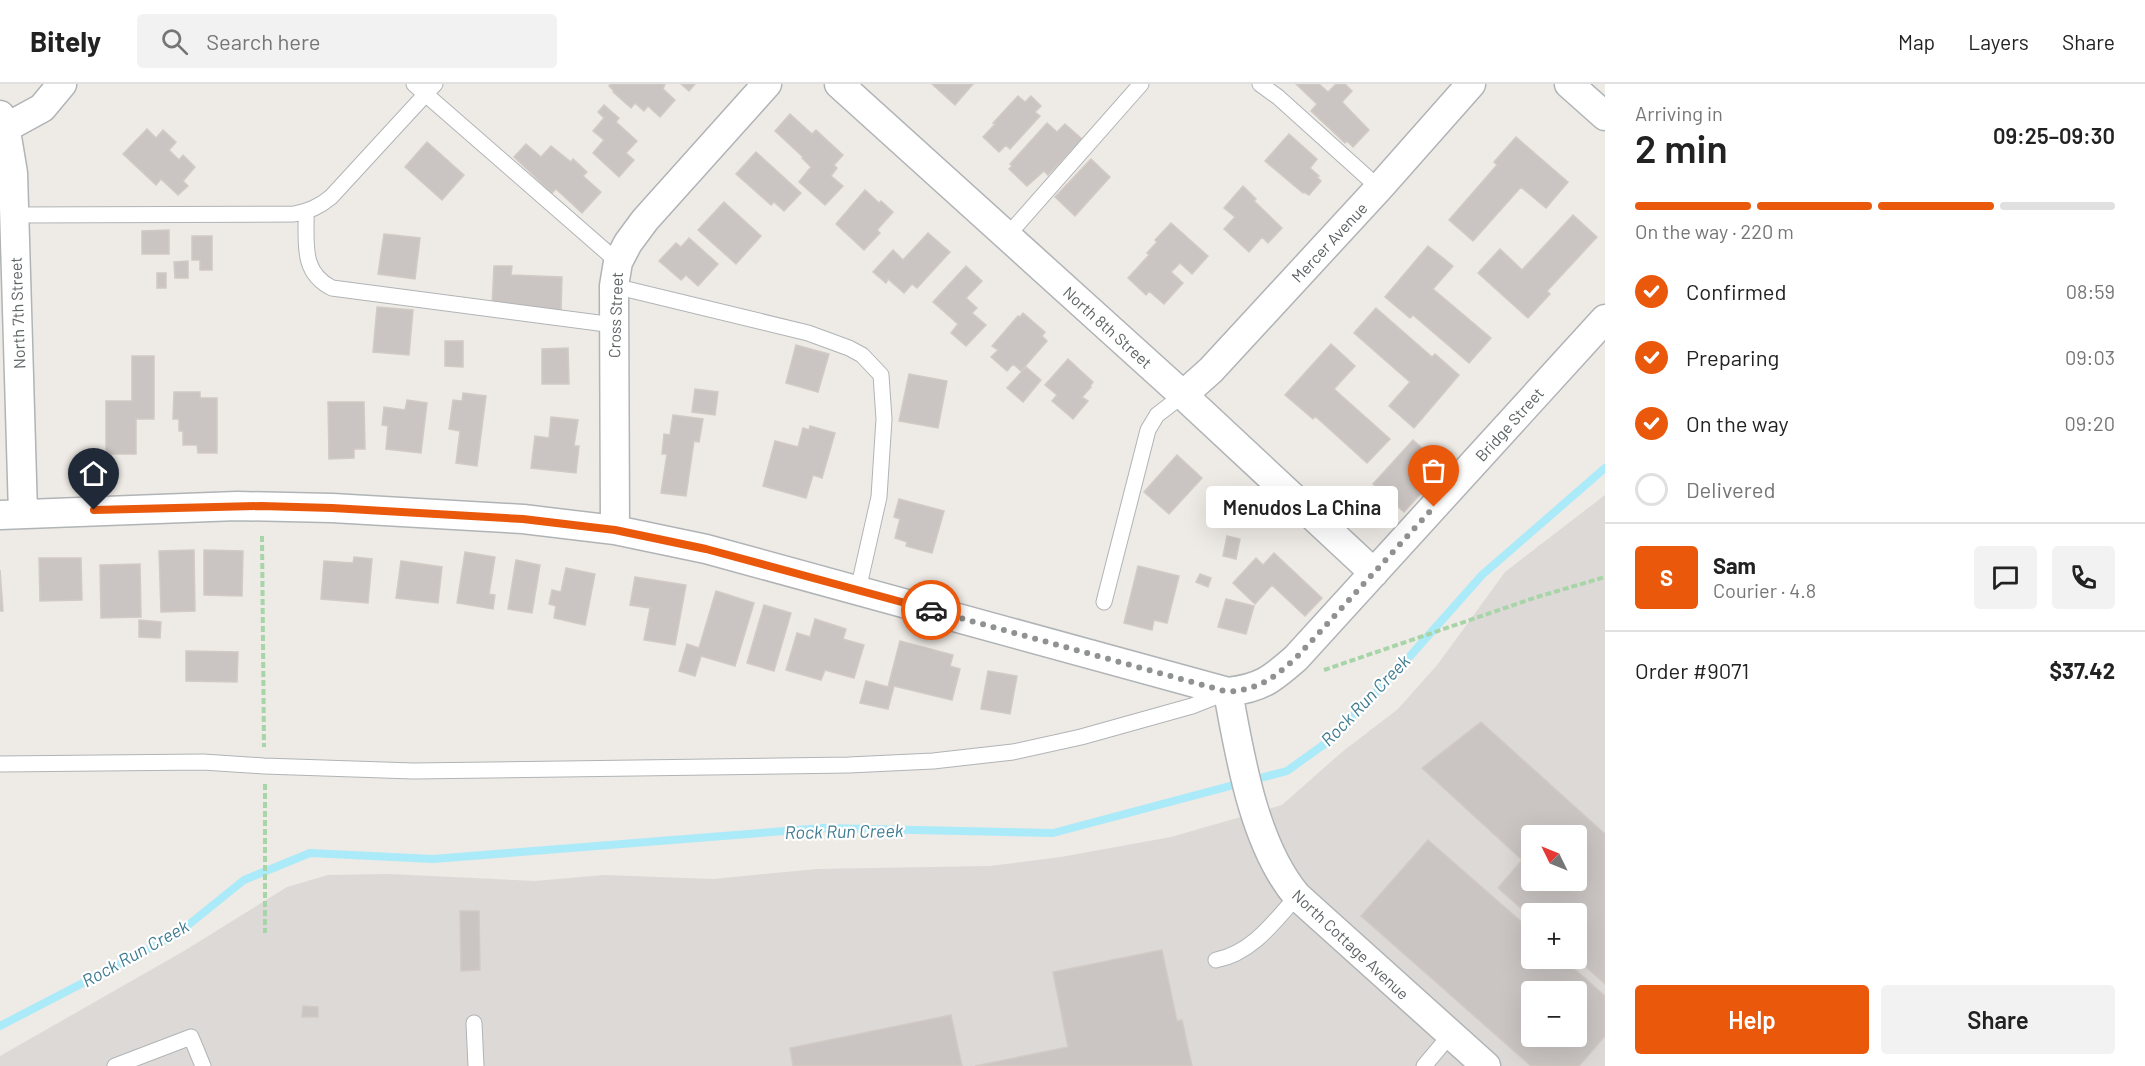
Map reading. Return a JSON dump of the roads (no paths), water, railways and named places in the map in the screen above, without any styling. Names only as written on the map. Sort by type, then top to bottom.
[{"type":"street","points":[[2,125],[42,108],[62,84]]},
{"type":"street","name":"Cross Street","points":[[615,530],[614,325],[616,274],[645,220],[767,84]]},
{"type":"street","name":"North 8th Street","points":[[839,84],[1183,395],[1374,573]]},
{"type":"street","name":"Mercer Avenue","points":[[1183,395],[1211,370],[1379,188],[1471,84]]},
{"type":"street","points":[[1569,84],[1605,116]]},
{"type":"street","name":"North 7th Street","points":[[2,125],[11,158],[14,215],[11,514]]},
{"type":"street","name":"Bridge Street","points":[[1228,692],[1251,689],[1273,678],[1296,658],[1605,319]]},
{"type":"street","points":[[11,514],[237,506],[332,508],[523,519],[615,530],[706,549],[1228,692]]},
{"type":"street","name":"North Cottage Avenue","points":[[1228,692],[1254,808],[1265,843],[1278,869],[1297,896],[1486,1066]]},
{"type":"lane","points":[[1007,236],[1141,84]]},
{"type":"lane","points":[[1260,84],[1278,97],[1379,188]]},
{"type":"lane","points":[[14,215],[306,212],[319,206],[330,197],[425,87],[616,274],[808,333],[849,348],[862,355],[874,366],[881,375],[883,385],[884,419],[879,497],[858,590]]},
{"type":"lane","points":[[306,212],[308,263],[314,275],[332,288],[614,325]]},
{"type":"lane","points":[[1104,602],[1148,430],[1157,415],[1183,395]]},
{"type":"lane","points":[[0,764],[203,762],[413,771],[849,765],[933,761],[1013,752],[1081,737],[1192,706],[1228,692]]},
{"type":"lane","points":[[1216,960],[1232,957],[1251,945],[1297,896]]},
{"type":"lane","points":[[474,1023],[476,1066]]},
{"type":"lane","points":[[1424,1066],[1451,1034]]},
{"type":"lane","points":[[115,1066],[191,1036],[203,1066]]},
{"type":"waterway","name":"Rock Run Creek","points":[[0,1026],[177,934],[244,880],[310,853],[433,859],[823,828],[1053,833],[1287,771],[1326,743],[1395,673],[1482,575],[1605,468]]},
{"type":"place","name":"Menudos La China","points":[[1434,507]]}]
